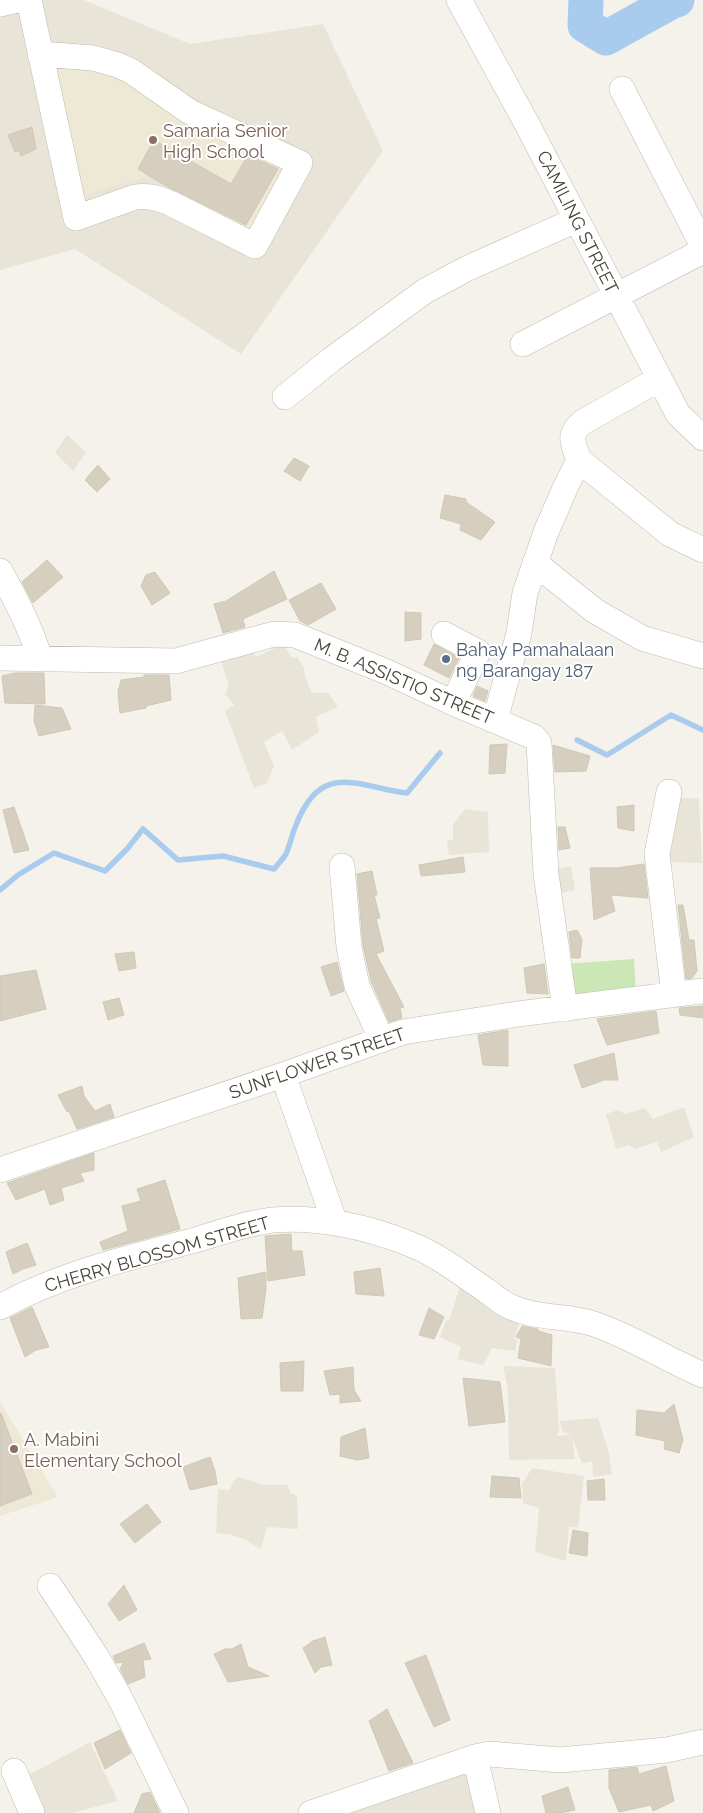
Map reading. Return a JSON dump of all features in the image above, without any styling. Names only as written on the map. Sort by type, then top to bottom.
[{"type":"street","points":[[0,4],[18,0]]},
{"type":"street","points":[[29,0],[40,54],[76,218],[135,197],[144,195],[157,197],[255,246],[300,163],[190,112],[131,71],[118,65],[93,58],[40,54]]},
{"type":"street","name":"CAMILING STREET","points":[[459,0],[527,124],[678,414],[703,438]]},
{"type":"street","points":[[622,88],[703,246]]},
{"type":"street","points":[[285,397],[332,359],[425,291],[468,268],[576,220]]},
{"type":"street","points":[[523,344],[703,251]]},
{"type":"street","points":[[659,379],[583,422],[575,429],[572,436],[579,460],[670,534],[703,550]]},
{"type":"street","points":[[495,720],[519,633],[525,593],[546,532],[562,493],[579,460]]},
{"type":"street","points":[[535,563],[595,611],[642,638],[703,656]]},
{"type":"street","points":[[0,571],[20,607],[34,638],[40,659]]},
{"type":"street","name":"M. B. ASSISTIO STREET","points":[[0,658],[176,661],[274,634],[295,635],[387,672],[453,703],[534,736],[539,743],[546,874],[565,1009]]},
{"type":"street","points":[[444,634],[478,652],[453,703]]},
{"type":"street","points":[[669,792],[657,854],[674,995]]},
{"type":"street","points":[[342,866],[349,947],[357,986],[382,1040]]},
{"type":"street","name":"SUNFLOWER STREET","points":[[0,1170],[283,1075],[403,1032],[703,991]]},
{"type":"street","points":[[283,1075],[336,1223]]},
{"type":"street","name":"CHERRY BLOSSOM STREET","points":[[0,1307],[60,1278],[260,1222],[273,1220],[313,1220],[336,1223],[409,1243],[452,1267],[509,1306],[524,1311],[592,1323],[631,1339],[675,1363],[703,1375]]},
{"type":"street","points":[[50,1586],[96,1656],[121,1700],[176,1813]]},
{"type":"street","points":[[311,1813],[475,1757],[490,1754],[560,1760],[667,1750],[703,1742]]},
{"type":"street","points":[[475,1757],[488,1813]]},
{"type":"street","points":[[14,1771],[32,1813]]},
{"type":"shaded area","points":[[0,0],[84,0],[190,44],[323,24],[383,151],[241,354],[75,249],[0,270]]},
{"type":"shaded area","name":"Samaria Senior High School","points":[[55,66],[118,68],[289,164],[252,236],[149,176],[85,195]]},
{"type":"shaded area","points":[[67,435],[86,452],[73,471],[55,453]]},
{"type":"shaded area","points":[[283,644],[292,658],[297,657],[304,667],[305,676],[312,693],[328,693],[338,707],[316,717],[319,732],[292,750],[282,731],[264,742],[274,766],[267,783],[254,788],[225,711],[234,705],[225,694],[229,685],[222,664],[224,657],[249,645],[256,657]]},
{"type":"shaded area","points":[[662,796],[699,799],[702,863],[663,862]]},
{"type":"shaded area","points":[[465,809],[488,812],[489,852],[449,855],[447,841],[453,839],[453,825]]},
{"type":"shaded area","points":[[571,866],[575,890],[558,894],[553,870]]},
{"type":"shaded area","points":[[684,1107],[694,1137],[661,1152],[657,1142],[635,1149],[628,1145],[616,1149],[606,1114],[618,1110],[625,1114],[645,1108],[653,1119]]},
{"type":"shaded area","points":[[460,1287],[521,1319],[514,1339],[518,1340],[515,1351],[492,1348],[483,1365],[457,1359],[461,1347],[440,1337],[446,1321],[449,1320]]},
{"type":"shaded area","points":[[503,1366],[555,1368],[559,1430],[557,1436],[571,1435],[562,1431],[560,1421],[598,1418],[609,1454],[612,1474],[593,1477],[592,1461],[582,1463],[572,1438],[575,1459],[509,1460],[508,1389]]},
{"type":"shaded area","name":"A. Mabini Elementary School","points":[[0,1402],[58,1497],[0,1516]]},
{"type":"shaded area","points":[[532,1468],[584,1476],[578,1527],[569,1527],[566,1561],[535,1552],[539,1508],[523,1503],[522,1484]]},
{"type":"shaded area","points":[[239,1477],[264,1485],[288,1485],[290,1493],[297,1496],[298,1529],[267,1527],[261,1549],[244,1539],[216,1533],[218,1489],[230,1490],[233,1481]]},
{"type":"shaded area","points":[[90,1742],[118,1801],[72,1813],[30,1813],[18,1781]]},
{"type":"shaded area","points":[[469,1771],[476,1813],[352,1813],[350,1808]]},
{"type":"green space","points":[[634,959],[636,993],[568,998],[565,964]]},
{"type":"building","points":[[32,127],[36,149],[21,156],[19,150],[15,152],[8,135]]},
{"type":"building","points":[[154,140],[231,184],[248,155],[278,169],[246,225],[168,187],[138,169]]},
{"type":"building","points":[[294,458],[309,466],[300,481],[284,471]]},
{"type":"building","points":[[98,465],[110,479],[97,492],[85,480]]},
{"type":"building","points":[[445,495],[466,499],[466,502],[495,522],[481,540],[460,530],[461,524],[440,518]]},
{"type":"building","points":[[47,560],[63,577],[33,603],[22,582]]},
{"type":"building","points":[[274,571],[287,599],[243,619],[245,627],[223,633],[214,604],[226,601]]},
{"type":"building","points":[[155,572],[170,593],[152,605],[141,586],[146,575]]},
{"type":"building","points":[[321,583],[336,609],[308,625],[300,621],[289,600]]},
{"type":"building","points":[[405,612],[421,613],[421,639],[405,641]]},
{"type":"building","points":[[434,644],[459,658],[449,678],[424,665]]},
{"type":"building","points":[[15,673],[44,673],[45,704],[5,703],[2,676]]},
{"type":"building","points":[[144,675],[169,675],[171,700],[146,706],[146,708],[120,713],[118,692],[121,680],[144,677]]},
{"type":"building","points":[[477,686],[488,691],[485,701],[473,696]]},
{"type":"building","points":[[35,705],[62,708],[71,729],[39,736],[34,721]]},
{"type":"building","points":[[507,744],[505,773],[489,774],[490,745]]},
{"type":"building","points":[[553,745],[590,756],[586,771],[555,772]]},
{"type":"building","points":[[634,805],[634,831],[618,828],[617,807]]},
{"type":"building","points":[[14,807],[29,850],[14,853],[3,810]]},
{"type":"building","points":[[558,827],[565,827],[570,848],[559,850]]},
{"type":"building","points":[[463,857],[465,872],[421,876],[419,865]]},
{"type":"building","points":[[644,864],[648,898],[611,895],[615,911],[594,920],[590,868],[617,868]]},
{"type":"building","points":[[372,871],[377,895],[374,895],[380,918],[376,919],[384,951],[376,954],[404,1007],[400,1008],[402,1018],[389,1022],[371,981],[363,945],[357,874]]},
{"type":"building","points":[[678,905],[683,905],[689,940],[694,940],[697,971],[692,978],[686,979]]},
{"type":"building","points":[[577,930],[582,939],[580,958],[572,958],[569,932]]},
{"type":"building","points":[[134,952],[136,968],[119,971],[115,954]]},
{"type":"building","points":[[337,962],[344,991],[331,996],[321,967]]},
{"type":"building","points":[[544,964],[548,994],[527,993],[524,968]]},
{"type":"building","points":[[36,970],[46,1009],[0,1021],[0,976]]},
{"type":"building","points":[[119,998],[124,1015],[108,1020],[103,1002]]},
{"type":"building","points":[[703,1006],[703,1018],[680,1015],[679,1008]]},
{"type":"building","points":[[656,1011],[659,1033],[607,1045],[597,1019]]},
{"type":"building","points":[[508,1030],[508,1066],[483,1065],[478,1035]]},
{"type":"building","points":[[614,1053],[618,1080],[604,1080],[582,1088],[574,1065]]},
{"type":"building","points":[[82,1086],[84,1096],[95,1111],[110,1104],[114,1117],[77,1129],[69,1111],[67,1112],[58,1095]]},
{"type":"building","points":[[94,1153],[94,1170],[80,1173],[84,1181],[61,1188],[64,1200],[50,1205],[45,1189],[16,1200],[7,1183]]},
{"type":"building","points":[[165,1180],[180,1229],[103,1250],[100,1242],[128,1231],[122,1206],[141,1201],[137,1189]]},
{"type":"building","points":[[291,1234],[292,1251],[302,1251],[305,1275],[268,1281],[265,1236]]},
{"type":"building","points":[[27,1243],[36,1265],[13,1274],[6,1252]]},
{"type":"building","points":[[380,1268],[384,1296],[356,1294],[354,1272]]},
{"type":"building","points":[[266,1272],[262,1318],[241,1319],[238,1278]]},
{"type":"building","points":[[32,1307],[49,1347],[36,1350],[25,1357],[10,1318]]},
{"type":"building","points":[[429,1308],[444,1317],[434,1339],[419,1335]]},
{"type":"building","points":[[522,1326],[538,1329],[538,1331],[552,1335],[551,1366],[518,1358],[521,1339],[516,1337]]},
{"type":"building","points":[[304,1361],[303,1391],[281,1391],[280,1363]]},
{"type":"building","points":[[353,1367],[354,1390],[361,1401],[340,1403],[340,1394],[330,1395],[324,1371]]},
{"type":"building","points":[[463,1378],[500,1382],[505,1422],[469,1426]]},
{"type":"building","points":[[674,1404],[683,1440],[679,1453],[664,1449],[665,1441],[636,1435],[637,1410],[664,1413]]},
{"type":"building","points":[[0,1413],[32,1494],[0,1506]]},
{"type":"building","points":[[365,1428],[369,1458],[357,1460],[340,1456],[341,1437]]},
{"type":"building","points":[[210,1457],[217,1484],[190,1490],[183,1467]]},
{"type":"building","points":[[492,1476],[519,1478],[521,1498],[490,1497]]},
{"type":"building","points":[[604,1479],[605,1500],[588,1500],[587,1481]]},
{"type":"building","points":[[147,1504],[161,1522],[135,1543],[120,1524]]},
{"type":"building","points":[[573,1530],[588,1533],[587,1556],[569,1553]]},
{"type":"building","points":[[124,1585],[137,1610],[119,1621],[108,1604]]},
{"type":"building","points":[[325,1637],[332,1665],[321,1667],[315,1673],[303,1648],[313,1641]]},
{"type":"building","points":[[144,1643],[151,1659],[143,1660],[145,1677],[128,1684],[120,1669],[124,1662],[116,1663],[113,1656]]},
{"type":"building","points":[[241,1644],[248,1667],[269,1676],[228,1682],[214,1654],[225,1649],[232,1649]]},
{"type":"building","points":[[426,1655],[450,1720],[434,1727],[405,1663]]},
{"type":"building","points":[[387,1709],[413,1763],[389,1771],[369,1721]]},
{"type":"building","points":[[120,1730],[131,1753],[105,1769],[94,1743]]},
{"type":"building","points":[[666,1766],[674,1801],[653,1811],[651,1805],[619,1812],[609,1788],[609,1770],[637,1767],[639,1774]]},
{"type":"building","points":[[568,1787],[575,1810],[546,1813],[542,1796]]},
{"type":"building","points":[[150,1792],[160,1813],[134,1813],[142,1794]]},
{"type":"waterway","points":[[586,0],[585,25],[606,38],[677,0]]},
{"type":"waterway","points":[[577,740],[607,755],[671,715],[703,730]]},
{"type":"waterway","points":[[0,890],[18,875],[54,853],[105,871],[127,849],[143,829],[178,860],[223,856],[274,869],[286,854],[306,805],[317,792],[328,785],[341,782],[407,793],[440,753]]},
{"type":"place","name":"Samaria Senior High School","points":[[153,140]]},
{"type":"place","name":"Bahay Pamahalaan ng Barangay 187","points":[[446,659]]},
{"type":"place","name":"A. Mabini Elementary School","points":[[14,1449]]}]
